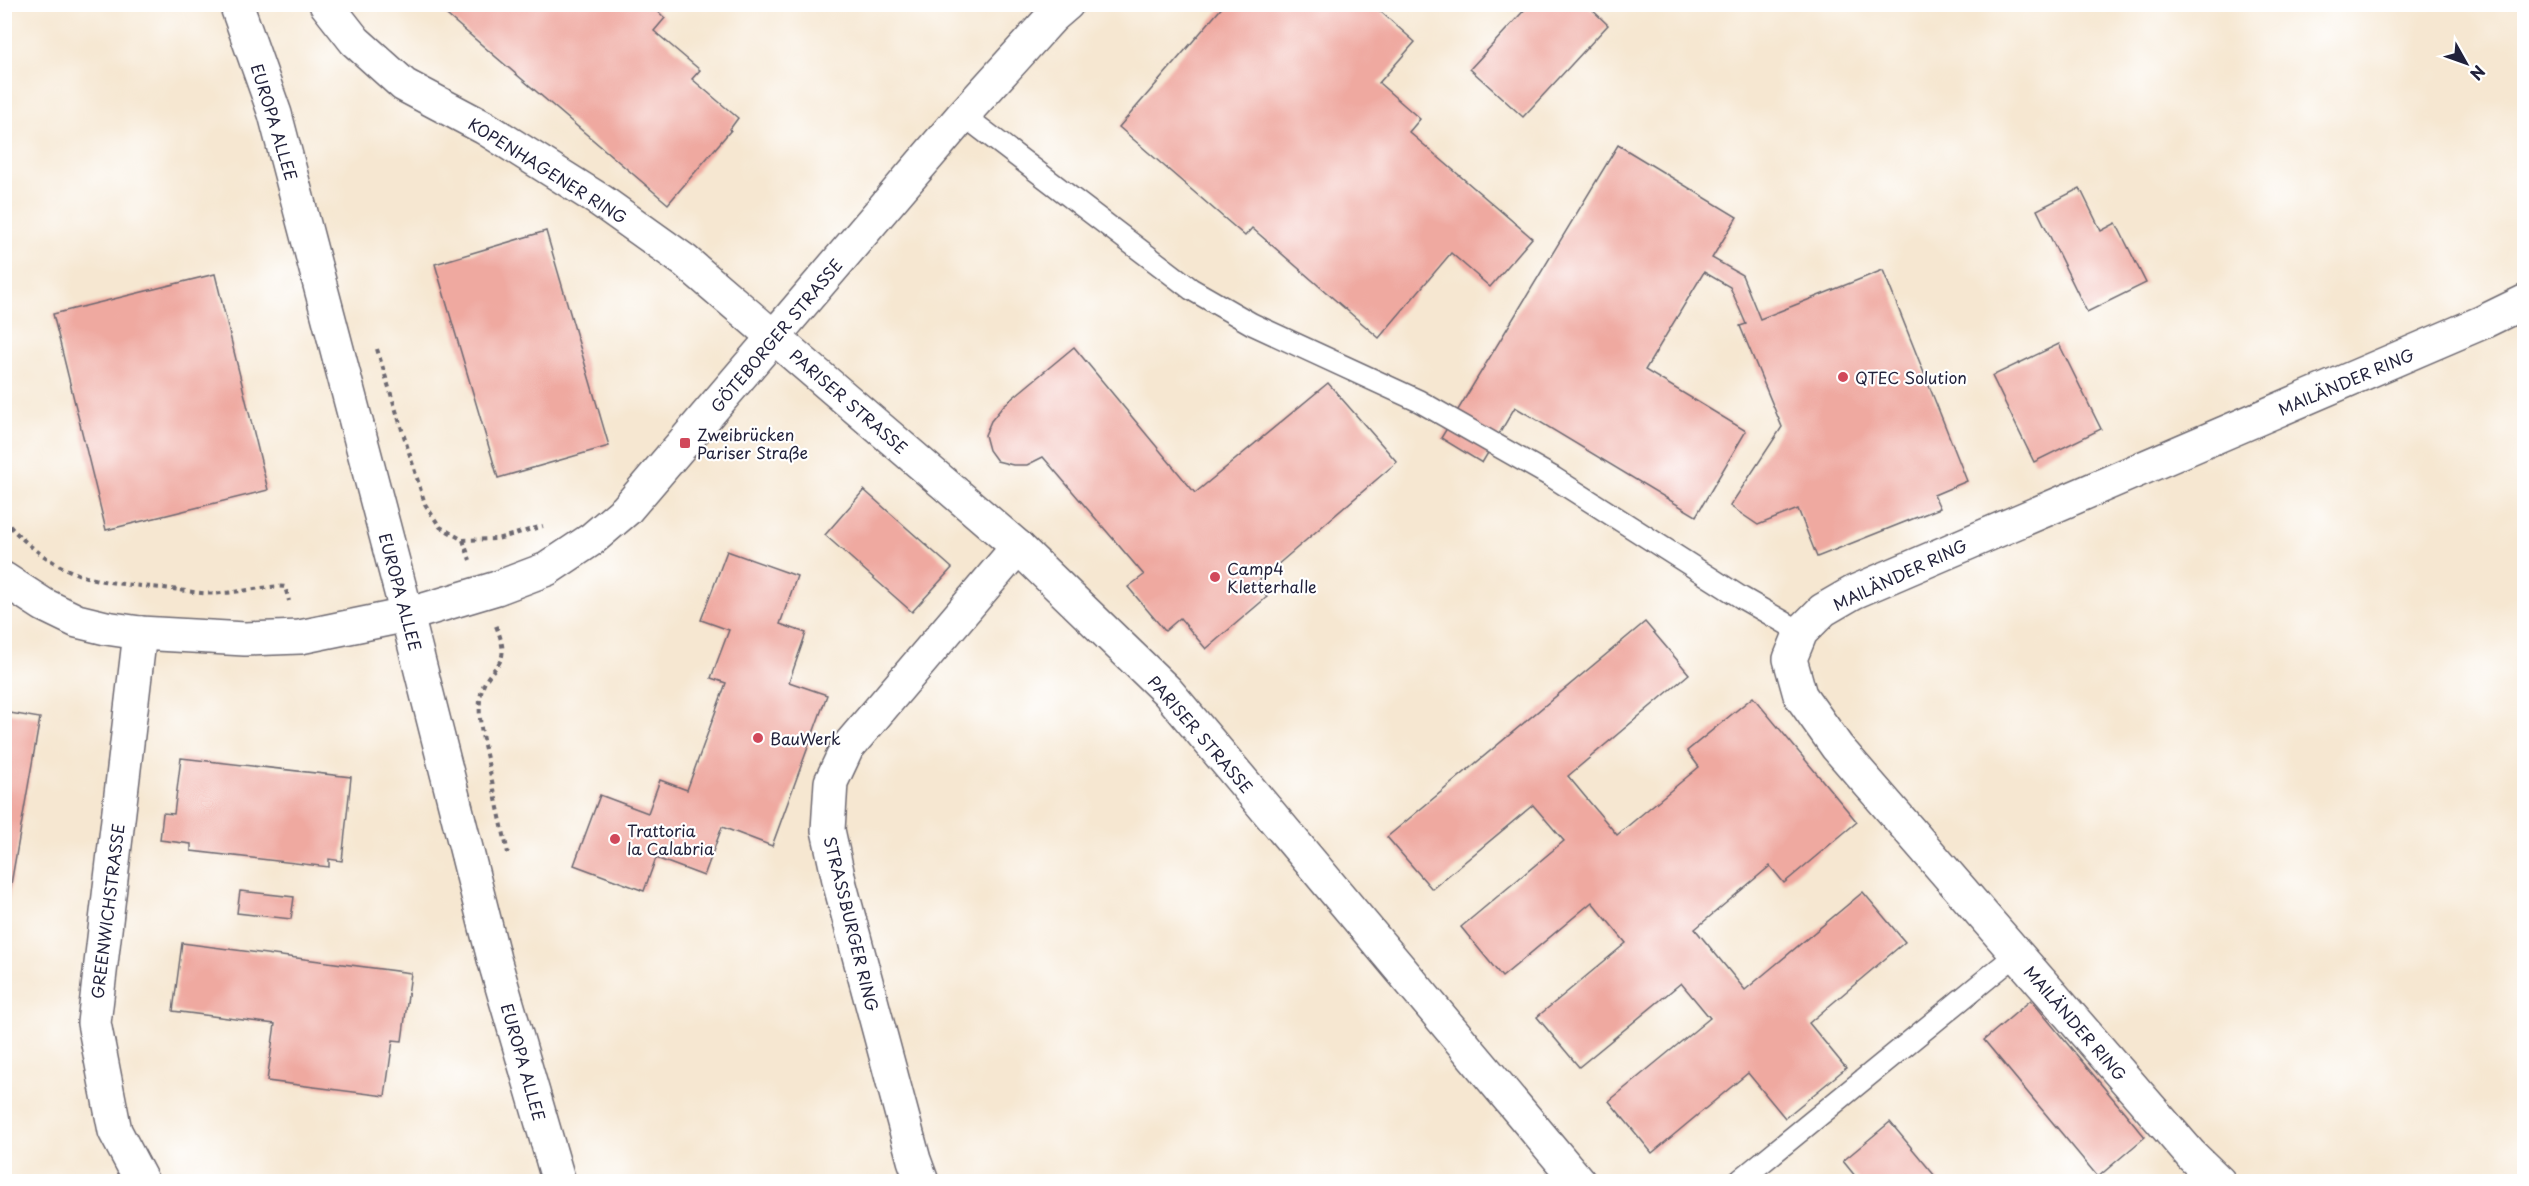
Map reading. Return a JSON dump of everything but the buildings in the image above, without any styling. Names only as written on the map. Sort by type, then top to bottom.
[{"type":"street","name":"EUROPA ALLEE","points":[[236,4],[275,114],[407,615],[494,959],[559,1182]]},
{"type":"street","name":"KOPENHAGENER RING","points":[[326,4],[355,41],[404,85],[484,128],[601,201],[685,261],[773,336]]},
{"type":"street","name":"GÖTEBORGER STRASSE","points":[[407,615],[547,569],[592,540],[626,510],[963,115],[1052,16],[1067,4]]},
{"type":"street","name":"MAILÄNDER RING","points":[[2219,1182],[2191,1155],[1837,747],[1800,695],[1790,659],[1801,632],[1823,610],[1854,592],[2483,322],[2524,302]]},
{"type":"street","name":"PARISER STRASSE","points":[[773,336],[1018,547],[1167,691],[1579,1182]]},
{"type":"street","name":"STRASSBURGER RING","points":[[922,1182],[914,1160],[840,885],[828,830],[831,782],[847,748],[1018,547]]},
{"type":"street","points":[[4,579],[77,621],[140,633],[245,639],[300,637],[407,615]]},
{"type":"street","name":"GREENWICHSTRASSE","points":[[140,633],[94,1023],[115,1131],[142,1182]]},
{"type":"lane","points":[[963,115],[1191,289],[1252,324],[1419,401],[1554,478],[1742,598],[1801,632]]},
{"type":"lane","points":[[1738,1182],[2017,954]]},
{"type":"path","points":[[375,342],[425,504],[440,527],[462,540],[497,539],[548,524]]},
{"type":"path","points":[[4,519],[14,532],[52,560],[88,578],[130,585],[219,594],[261,589],[277,584],[285,586],[300,637]]},
{"type":"path","points":[[462,540],[503,643],[504,655],[485,682],[480,699],[481,731],[508,854]]},
{"type":"place","name":"QTEC Solution","points":[[1843,377]]},
{"type":"place","name":"Zweibrücken Pariser Straße","points":[[685,443]]},
{"type":"place","name":"Camp4 Kletterhalle","points":[[1215,577]]},
{"type":"place","name":"BauWerk","points":[[758,738]]},
{"type":"place","name":"Trattoria la Calabria","points":[[615,839]]}]
